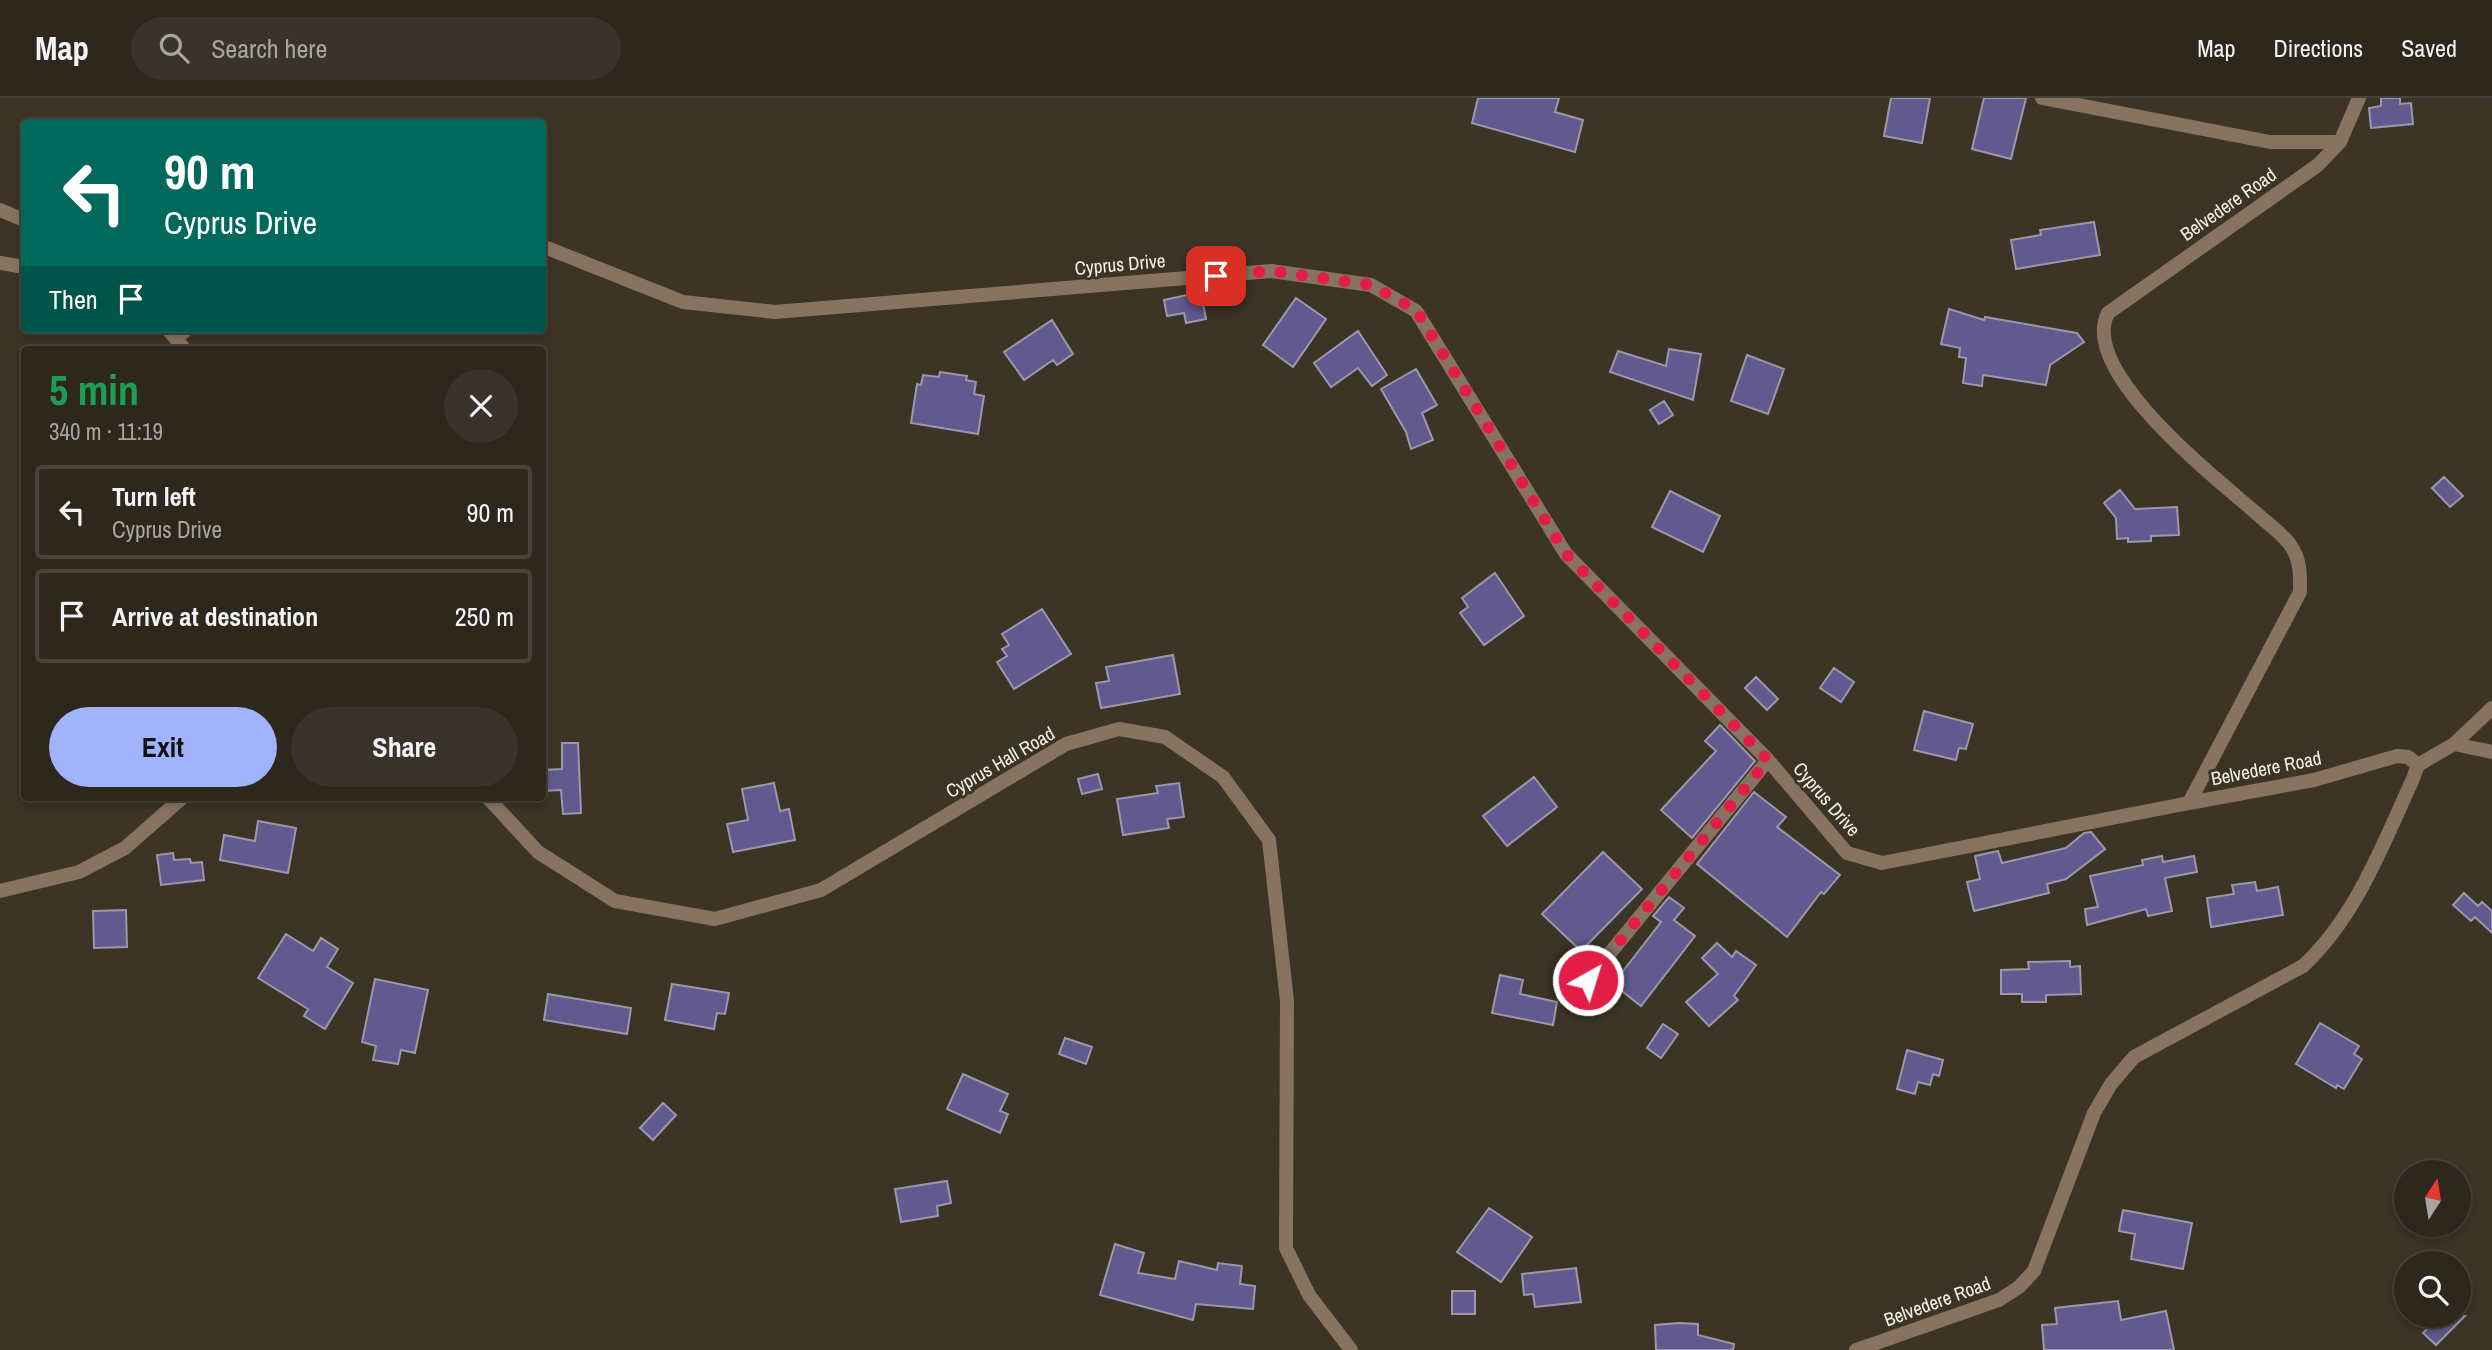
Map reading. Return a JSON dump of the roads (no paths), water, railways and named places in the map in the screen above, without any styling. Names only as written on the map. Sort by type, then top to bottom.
[{"type":"street","points":[[2042,98],[2270,142],[2340,142]]},
{"type":"street","name":"Belvedere Road","points":[[2189,803],[2300,592],[2300,562],[2290,544],[2207,470],[2130,394],[2115,372],[2102,341],[2102,324],[2108,313],[2318,165],[2340,142],[2359,98]]},
{"type":"street","points":[[0,210],[21,219]]},
{"type":"street","name":"Cyprus Drive","points":[[546,248],[683,302],[775,312],[1271,271],[1371,285],[1416,310],[1566,554],[1768,760],[1847,853],[1882,863],[2189,803]]},
{"type":"street","points":[[0,263],[21,266]]},
{"type":"street","points":[[2418,765],[2454,744],[2492,708]]},
{"type":"street","name":"Cyprus Hall Road","points":[[491,801],[538,852],[615,901],[715,919],[821,890],[1066,744],[1119,729],[1165,737],[1223,776],[1269,840],[1287,1001],[1286,1248],[1309,1295],[1351,1350]]},
{"type":"street","points":[[2454,744],[2492,752]]},
{"type":"street","name":"Belvedere Road","points":[[1856,1350],[1999,1300],[2019,1287],[2034,1271],[2094,1113],[2111,1084],[2134,1057],[2304,966],[2318,952],[2364,884],[2418,765],[2408,757],[2396,756],[2314,780],[2189,803]]},
{"type":"street","points":[[1588,980],[1768,760]]},
{"type":"street","points":[[0,891],[79,872],[125,848],[179,801]]}]
